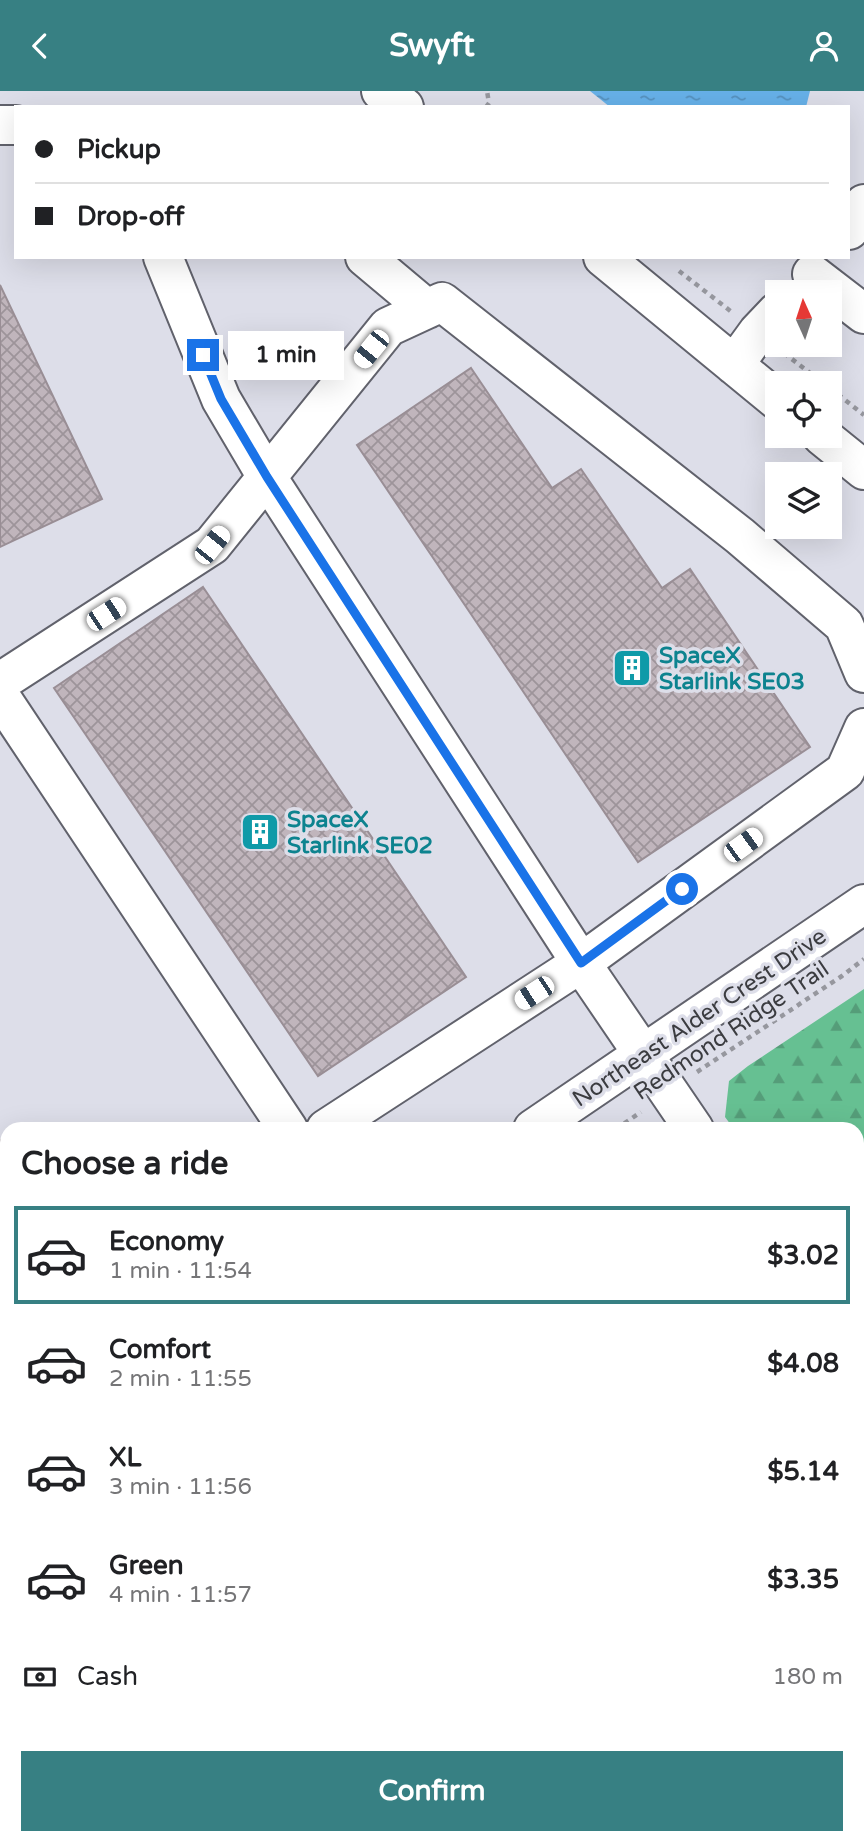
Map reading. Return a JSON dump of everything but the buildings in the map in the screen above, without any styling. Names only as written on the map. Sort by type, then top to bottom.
[{"type":"street","points":[[381,91],[401,105]]},
{"type":"street","points":[[850,228],[864,204]]},
{"type":"street","points":[[164,259],[221,399],[267,477],[581,963],[689,1122]]},
{"type":"street","points":[[367,259],[427,309]]},
{"type":"street","points":[[605,259],[765,390]]},
{"type":"street","points":[[812,274],[864,314]]},
{"type":"street","points":[[0,682],[212,545],[388,327],[442,302],[740,536],[844,625],[864,673]]},
{"type":"street","points":[[734,365],[765,325]]},
{"type":"street","points":[[837,448],[864,470]]},
{"type":"street","points":[[0,696],[283,1122]]},
{"type":"street","points":[[337,1122],[581,963],[845,771],[864,728]]},
{"type":"street","name":"Northeast Alder Crest Drive","points":[[543,1122],[864,904]]},
{"type":"path","points":[[842,398],[864,415]]},
{"type":"path","name":"Redmond Ridge Trail","points":[[626,1122],[864,959]]},
{"type":"green space","points":[[864,989],[864,1122],[729,1122],[725,1117],[729,1081]]},
{"type":"water","points":[[590,91],[810,91],[806,105],[608,105]]},
{"type":"place","name":"SpaceX Starlink SE03","points":[[632,668]]},
{"type":"place","name":"SpaceX Starlink SE02","points":[[260,832]]},
{"type":"route","points":[[203,355],[221,399],[267,477],[581,963],[682,889]]}]
